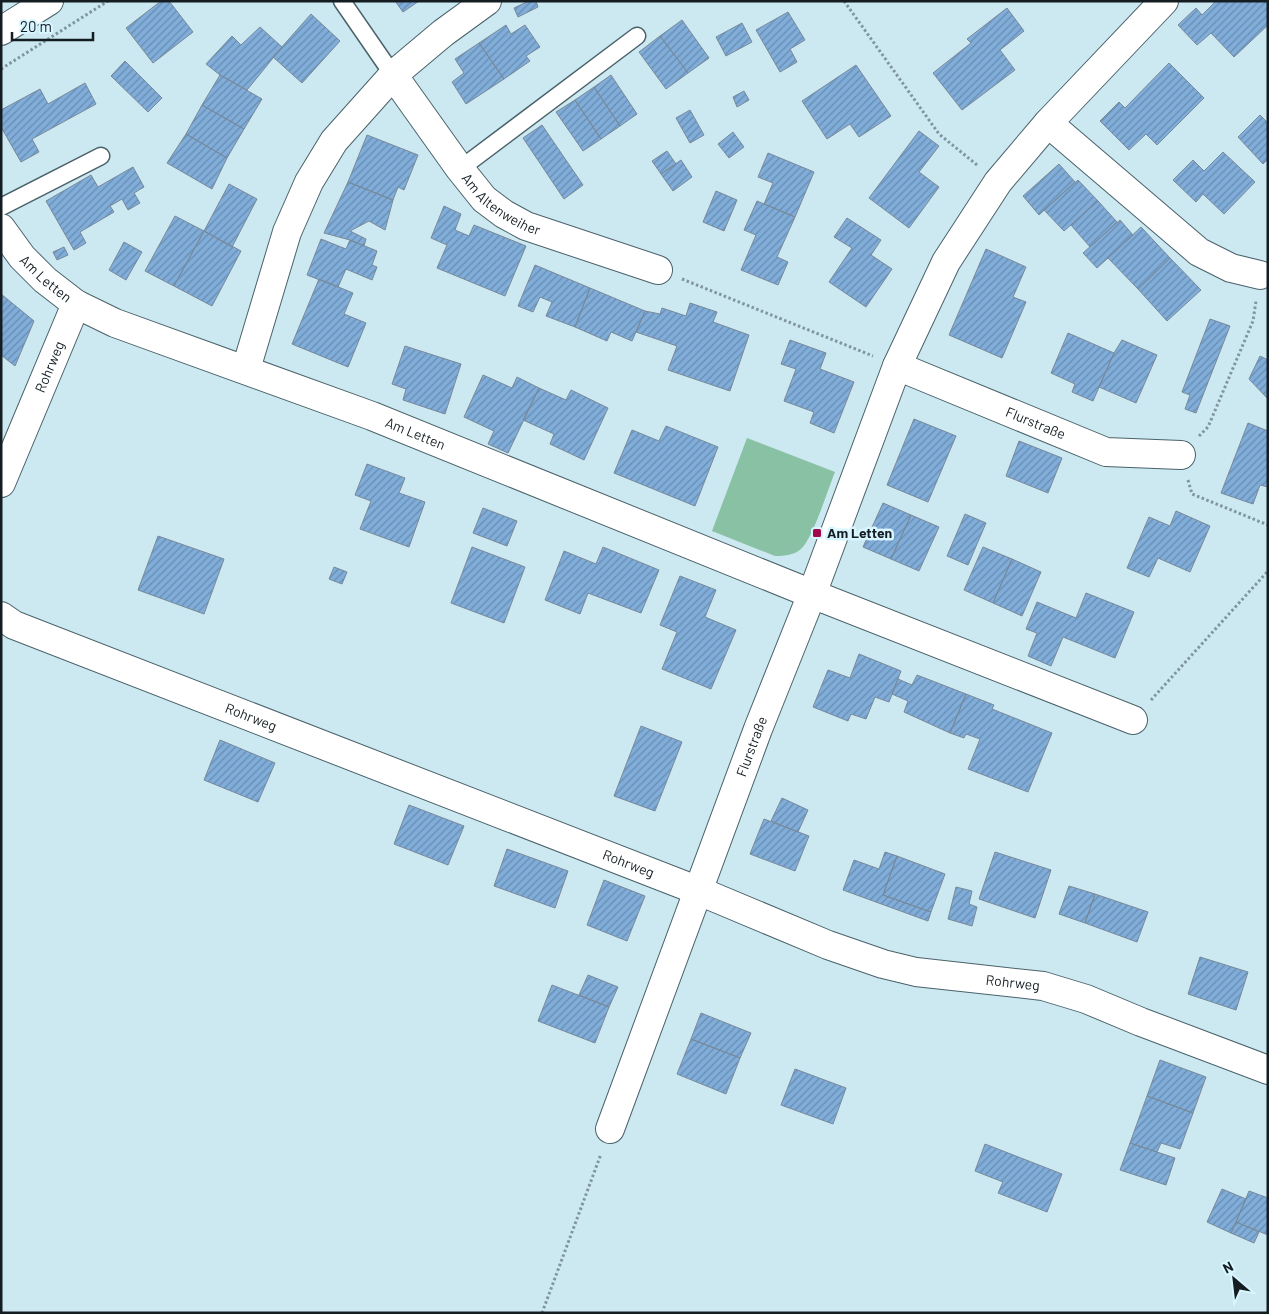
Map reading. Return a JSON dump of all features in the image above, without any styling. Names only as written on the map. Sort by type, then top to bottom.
[{"type":"street","points":[[1,31],[49,1]]},
{"type":"street","points":[[246,369],[287,232],[309,182],[334,141],[394,74],[443,33],[487,1]]},
{"type":"street","name":"Flurstraße","points":[[610,1130],[758,729],[812,594],[896,366],[946,262],[998,182],[1048,124],[1164,1]]},
{"type":"street","name":"Am Altenweiher","points":[[394,74],[460,169],[484,199],[504,214],[526,226],[658,270]]},
{"type":"street","points":[[1048,124],[1199,252],[1232,268],[1260,275]]},
{"type":"street","name":"Am Letten","points":[[1,228],[22,257],[45,280],[76,304],[115,323],[372,416],[812,594],[1133,720]]},
{"type":"street","name":"Rohrweg","points":[[1,484],[76,304]]},
{"type":"street","name":"Flurstraße","points":[[896,366],[1106,452],[1181,455]]},
{"type":"street","name":"Rohrweg","points":[[1,616],[14,626],[698,891],[828,946],[883,964],[916,972],[1043,986],[1086,999],[1268,1070]]},
{"type":"lane","points":[[342,1],[394,74]]},
{"type":"lane","points":[[460,169],[637,36]]},
{"type":"lane","points":[[1,207],[101,156]]},
{"type":"path","points":[[1,69],[108,1]]},
{"type":"path","points":[[844,1],[939,134],[998,182]]},
{"type":"path","points":[[658,270],[896,366]]},
{"type":"path","points":[[1260,275],[1253,321],[1208,427],[1181,455],[1192,494],[1268,525]]},
{"type":"path","points":[[1133,720],[1268,571]]},
{"type":"path","points":[[542,1313],[610,1130]]},
{"type":"green space","points":[[747,438],[835,472],[810,535],[801,549],[795,553],[775,556],[712,531]]},
{"type":"building","points":[[161,1],[169,1],[193,32],[153,63],[126,28]]},
{"type":"building","points":[[395,1],[419,1],[403,12]]},
{"type":"building","points":[[529,1],[536,1],[538,7],[518,17],[514,8]]},
{"type":"building","points":[[1216,1],[1268,1],[1268,25],[1234,57],[1211,33],[1197,45],[1178,25],[1196,8],[1202,15]]},
{"type":"building","points":[[1007,8],[1024,31],[1000,50],[1015,70],[962,110],[933,73],[971,43],[967,39]]},
{"type":"building","points":[[788,12],[805,40],[790,49],[797,62],[780,72],[756,30]]},
{"type":"building","points":[[311,14],[340,41],[302,83],[273,57]]},
{"type":"building","points":[[682,20],[709,58],[688,73],[660,36]]},
{"type":"building","points":[[742,23],[752,42],[726,56],[716,37]]},
{"type":"building","points":[[506,25],[511,34],[525,25],[540,47],[526,56],[530,61],[504,79],[479,43]]},
{"type":"building","points":[[260,27],[282,47],[247,90],[220,75],[206,64],[232,36],[241,45]]},
{"type":"building","points":[[660,36],[688,73],[666,89],[639,52]]},
{"type":"building","points":[[479,43],[504,79],[466,104],[452,82],[464,73],[455,59]]},
{"type":"building","points":[[125,61],[162,98],[148,112],[111,76]]},
{"type":"building","points":[[1169,63],[1204,98],[1157,145],[1146,134],[1129,150],[1100,121],[1119,102],[1125,108]]},
{"type":"building","points":[[856,65],[891,116],[859,137],[850,124],[827,139],[802,101]]},
{"type":"building","points":[[220,75],[262,99],[244,129],[202,105]]},
{"type":"building","points":[[611,75],[637,114],[620,126],[594,87]]},
{"type":"building","points":[[85,83],[96,104],[32,139],[39,152],[21,162],[1,127],[1,110],[40,89],[48,104]]},
{"type":"building","points":[[594,87],[620,126],[601,139],[575,100]]},
{"type":"building","points":[[744,91],[749,100],[737,107],[733,97]]},
{"type":"building","points":[[575,100],[601,139],[583,151],[556,112]]},
{"type":"building","points":[[202,105],[244,129],[227,158],[186,134]]},
{"type":"building","points":[[690,110],[704,135],[690,143],[676,118]]},
{"type":"building","points":[[1260,115],[1268,121],[1268,159],[1263,164],[1238,137]]},
{"type":"building","points":[[542,125],[583,185],[564,199],[523,138]]},
{"type":"building","points":[[919,131],[939,146],[919,172],[939,187],[909,228],[869,198]]},
{"type":"building","points":[[733,132],[744,147],[729,158],[718,144]]},
{"type":"building","points":[[186,134],[227,158],[212,189],[167,163]]},
{"type":"building","points":[[367,135],[418,155],[404,190],[398,187],[393,200],[348,182]]},
{"type":"building","points":[[667,151],[676,164],[661,174],[652,161]]},
{"type":"building","points":[[1223,152],[1255,182],[1224,214],[1203,194],[1196,202],[1173,180],[1193,160],[1204,171]]},
{"type":"building","points":[[768,153],[814,172],[795,217],[764,204],[773,183],[758,177]]},
{"type":"building","points":[[681,160],[692,177],[673,191],[661,174]]},
{"type":"building","points":[[1059,164],[1075,182],[1039,215],[1023,196]]},
{"type":"building","points":[[133,167],[144,187],[134,193],[140,203],[128,210],[122,199],[110,206],[114,212],[80,232],[86,243],[74,250],[46,201],[91,175],[98,187]]},
{"type":"building","points":[[1078,180],[1098,201],[1064,231],[1044,210]]},
{"type":"building","points":[[348,182],[393,200],[385,230],[369,221],[350,231],[366,239],[364,246],[324,233]]},
{"type":"building","points":[[229,184],[257,199],[232,247],[204,231]]},
{"type":"building","points":[[716,191],[737,200],[724,231],[703,222]]},
{"type":"building","points":[[757,201],[795,217],[777,257],[788,262],[778,285],[741,270],[756,235],[744,230]]},
{"type":"building","points":[[1098,201],[1117,222],[1090,247],[1071,225]]},
{"type":"building","points":[[444,206],[461,214],[455,230],[469,236],[474,225],[526,246],[505,296],[437,268],[447,245],[431,238]]},
{"type":"building","points":[[175,216],[204,231],[174,286],[145,271]]},
{"type":"building","points":[[847,218],[881,240],[871,255],[892,269],[866,307],[829,282],[852,248],[834,237]]},
{"type":"building","points":[[1120,220],[1133,235],[1097,268],[1083,253]]},
{"type":"building","points":[[1141,227],[1170,258],[1138,289],[1108,258]]},
{"type":"building","points":[[204,231],[241,251],[212,306],[174,286]]},
{"type":"building","points":[[321,239],[346,249],[350,240],[377,251],[372,265],[377,267],[372,280],[346,269],[338,287],[307,275]]},
{"type":"building","points":[[124,242],[142,252],[126,280],[109,270]]},
{"type":"building","points":[[64,247],[68,255],[57,260],[53,252]]},
{"type":"building","points":[[986,249],[1026,267],[1013,297],[1026,302],[1002,358],[949,335]]},
{"type":"building","points":[[1170,258],[1201,290],[1167,321],[1138,289]]},
{"type":"building","points":[[535,265],[590,288],[575,327],[546,316],[552,302],[540,297],[533,312],[518,306]]},
{"type":"building","points":[[319,279],[353,293],[344,314],[366,323],[348,367],[292,344]]},
{"type":"building","points":[[590,288],[645,311],[632,341],[611,332],[607,341],[575,327]]},
{"type":"building","points":[[1,294],[34,321],[15,366],[1,355]]},
{"type":"building","points":[[690,303],[717,312],[713,322],[749,335],[730,391],[668,370],[677,346],[636,332],[645,311],[660,314],[662,308],[686,316]]},
{"type":"building","points":[[1210,319],[1230,326],[1196,413],[1185,409],[1190,395],[1182,392]]},
{"type":"building","points":[[1068,333],[1114,353],[1093,401],[1072,392],[1075,384],[1051,373]]},
{"type":"building","points":[[790,340],[826,353],[820,369],[854,382],[834,433],[810,423],[814,412],[784,401],[796,369],[781,364]]},
{"type":"building","points":[[1122,340],[1157,355],[1136,403],[1099,387]]},
{"type":"building","points":[[405,346],[461,364],[445,414],[403,400],[406,389],[392,384]]},
{"type":"building","points":[[1260,356],[1268,360],[1267,398],[1249,379]]},
{"type":"building","points":[[483,375],[512,388],[517,377],[539,388],[508,453],[488,444],[494,431],[464,417]]},
{"type":"building","points":[[539,388],[566,400],[571,390],[608,408],[584,460],[550,444],[554,434],[523,420]]},
{"type":"building","points":[[914,419],[956,436],[928,502],[887,485]]},
{"type":"building","points":[[1248,423],[1268,431],[1268,487],[1260,485],[1253,504],[1221,493]]},
{"type":"building","points":[[666,426],[718,447],[695,506],[614,473],[632,430],[659,441]]},
{"type":"building","points":[[1019,441],[1062,458],[1048,493],[1006,476]]},
{"type":"building","points":[[367,464],[405,478],[399,493],[425,502],[409,547],[360,529],[371,501],[355,495]]},
{"type":"building","points":[[883,503],[911,515],[891,559],[863,547]]},
{"type":"building","points":[[483,508],[517,521],[507,546],[473,533]]},
{"type":"building","points":[[1176,511],[1210,526],[1190,572],[1158,558],[1149,577],[1127,568],[1149,517],[1170,526]]},
{"type":"building","points":[[965,514],[986,523],[968,565],[947,556]]},
{"type":"building","points":[[911,515],[939,527],[919,571],[891,559]]},
{"type":"building","points":[[158,536],[224,559],[204,614],[138,590]]},
{"type":"building","points":[[472,547],[525,567],[504,623],[451,603]]},
{"type":"building","points":[[603,547],[659,570],[641,613],[588,593],[580,614],[545,600],[564,551],[596,564]]},
{"type":"building","points":[[983,547],[1012,559],[993,603],[964,590]]},
{"type":"building","points":[[1012,559],[1041,572],[1022,616],[993,603]]},
{"type":"building","points":[[334,567],[347,572],[342,584],[329,579]]},
{"type":"building","points":[[680,576],[716,590],[705,617],[736,630],[711,689],[662,669],[677,632],[660,625]]},
{"type":"building","points":[[1086,593],[1134,612],[1115,658],[1063,637],[1051,666],[1028,656],[1037,633],[1026,629],[1037,602],[1076,618]]},
{"type":"building","points":[[859,654],[901,671],[889,702],[875,697],[866,719],[851,714],[848,721],[813,707],[828,670],[850,678]]},
{"type":"building","points":[[917,675],[966,694],[950,733],[904,712],[908,701],[892,694],[898,679],[912,685]]},
{"type":"building","points":[[966,694],[994,705],[992,709],[1052,733],[1028,792],[968,769],[980,739],[966,734],[964,738],[950,733]]},
{"type":"building","points":[[641,726],[682,742],[655,811],[614,796]]},
{"type":"building","points":[[220,740],[275,763],[258,802],[204,780]]},
{"type":"building","points":[[782,798],[808,810],[798,832],[771,821]]},
{"type":"building","points":[[409,805],[464,826],[448,865],[394,844]]},
{"type":"building","points":[[764,819],[809,836],[795,871],[750,854]]},
{"type":"building","points":[[507,849],[568,871],[555,908],[494,886]]},
{"type":"building","points":[[885,852],[897,856],[883,895],[931,912],[928,921],[843,890],[854,860],[879,869]]},
{"type":"building","points":[[995,852],[1051,870],[1035,918],[979,899]]},
{"type":"building","points":[[897,856],[945,874],[931,912],[883,895]]},
{"type":"building","points":[[604,880],[645,896],[627,941],[587,925]]},
{"type":"building","points":[[1069,886],[1095,894],[1085,923],[1059,914]]},
{"type":"building","points":[[956,887],[972,891],[969,904],[977,907],[972,926],[948,919]]},
{"type":"building","points":[[1095,894],[1148,912],[1137,942],[1085,923]]},
{"type":"building","points":[[1200,957],[1248,972],[1236,1010],[1188,994]]},
{"type":"building","points":[[588,975],[618,987],[609,1007],[579,995]]},
{"type":"building","points":[[552,985],[609,1007],[595,1043],[538,1021]]},
{"type":"building","points":[[701,1013],[751,1033],[740,1058],[691,1039]]},
{"type":"building","points":[[691,1039],[740,1058],[726,1094],[677,1074]]},
{"type":"building","points":[[1160,1060],[1206,1077],[1193,1113],[1147,1096]]},
{"type":"building","points":[[795,1069],[846,1088],[833,1124],[781,1105]]},
{"type":"building","points":[[1147,1096],[1193,1113],[1180,1149],[1161,1143],[1157,1152],[1130,1143]]},
{"type":"building","points":[[1130,1143],[1175,1158],[1166,1185],[1120,1170]]},
{"type":"building","points":[[985,1144],[1062,1174],[1047,1212],[998,1193],[1003,1182],[975,1171]]},
{"type":"building","points":[[1222,1189],[1246,1199],[1231,1233],[1207,1222]]},
{"type":"building","points":[[1249,1191],[1268,1198],[1268,1235],[1236,1222]]},
{"type":"building","points":[[1236,1222],[1259,1232],[1254,1243],[1231,1233]]},
{"type":"place","name":"Am Letten","points":[[817,533]]}]
